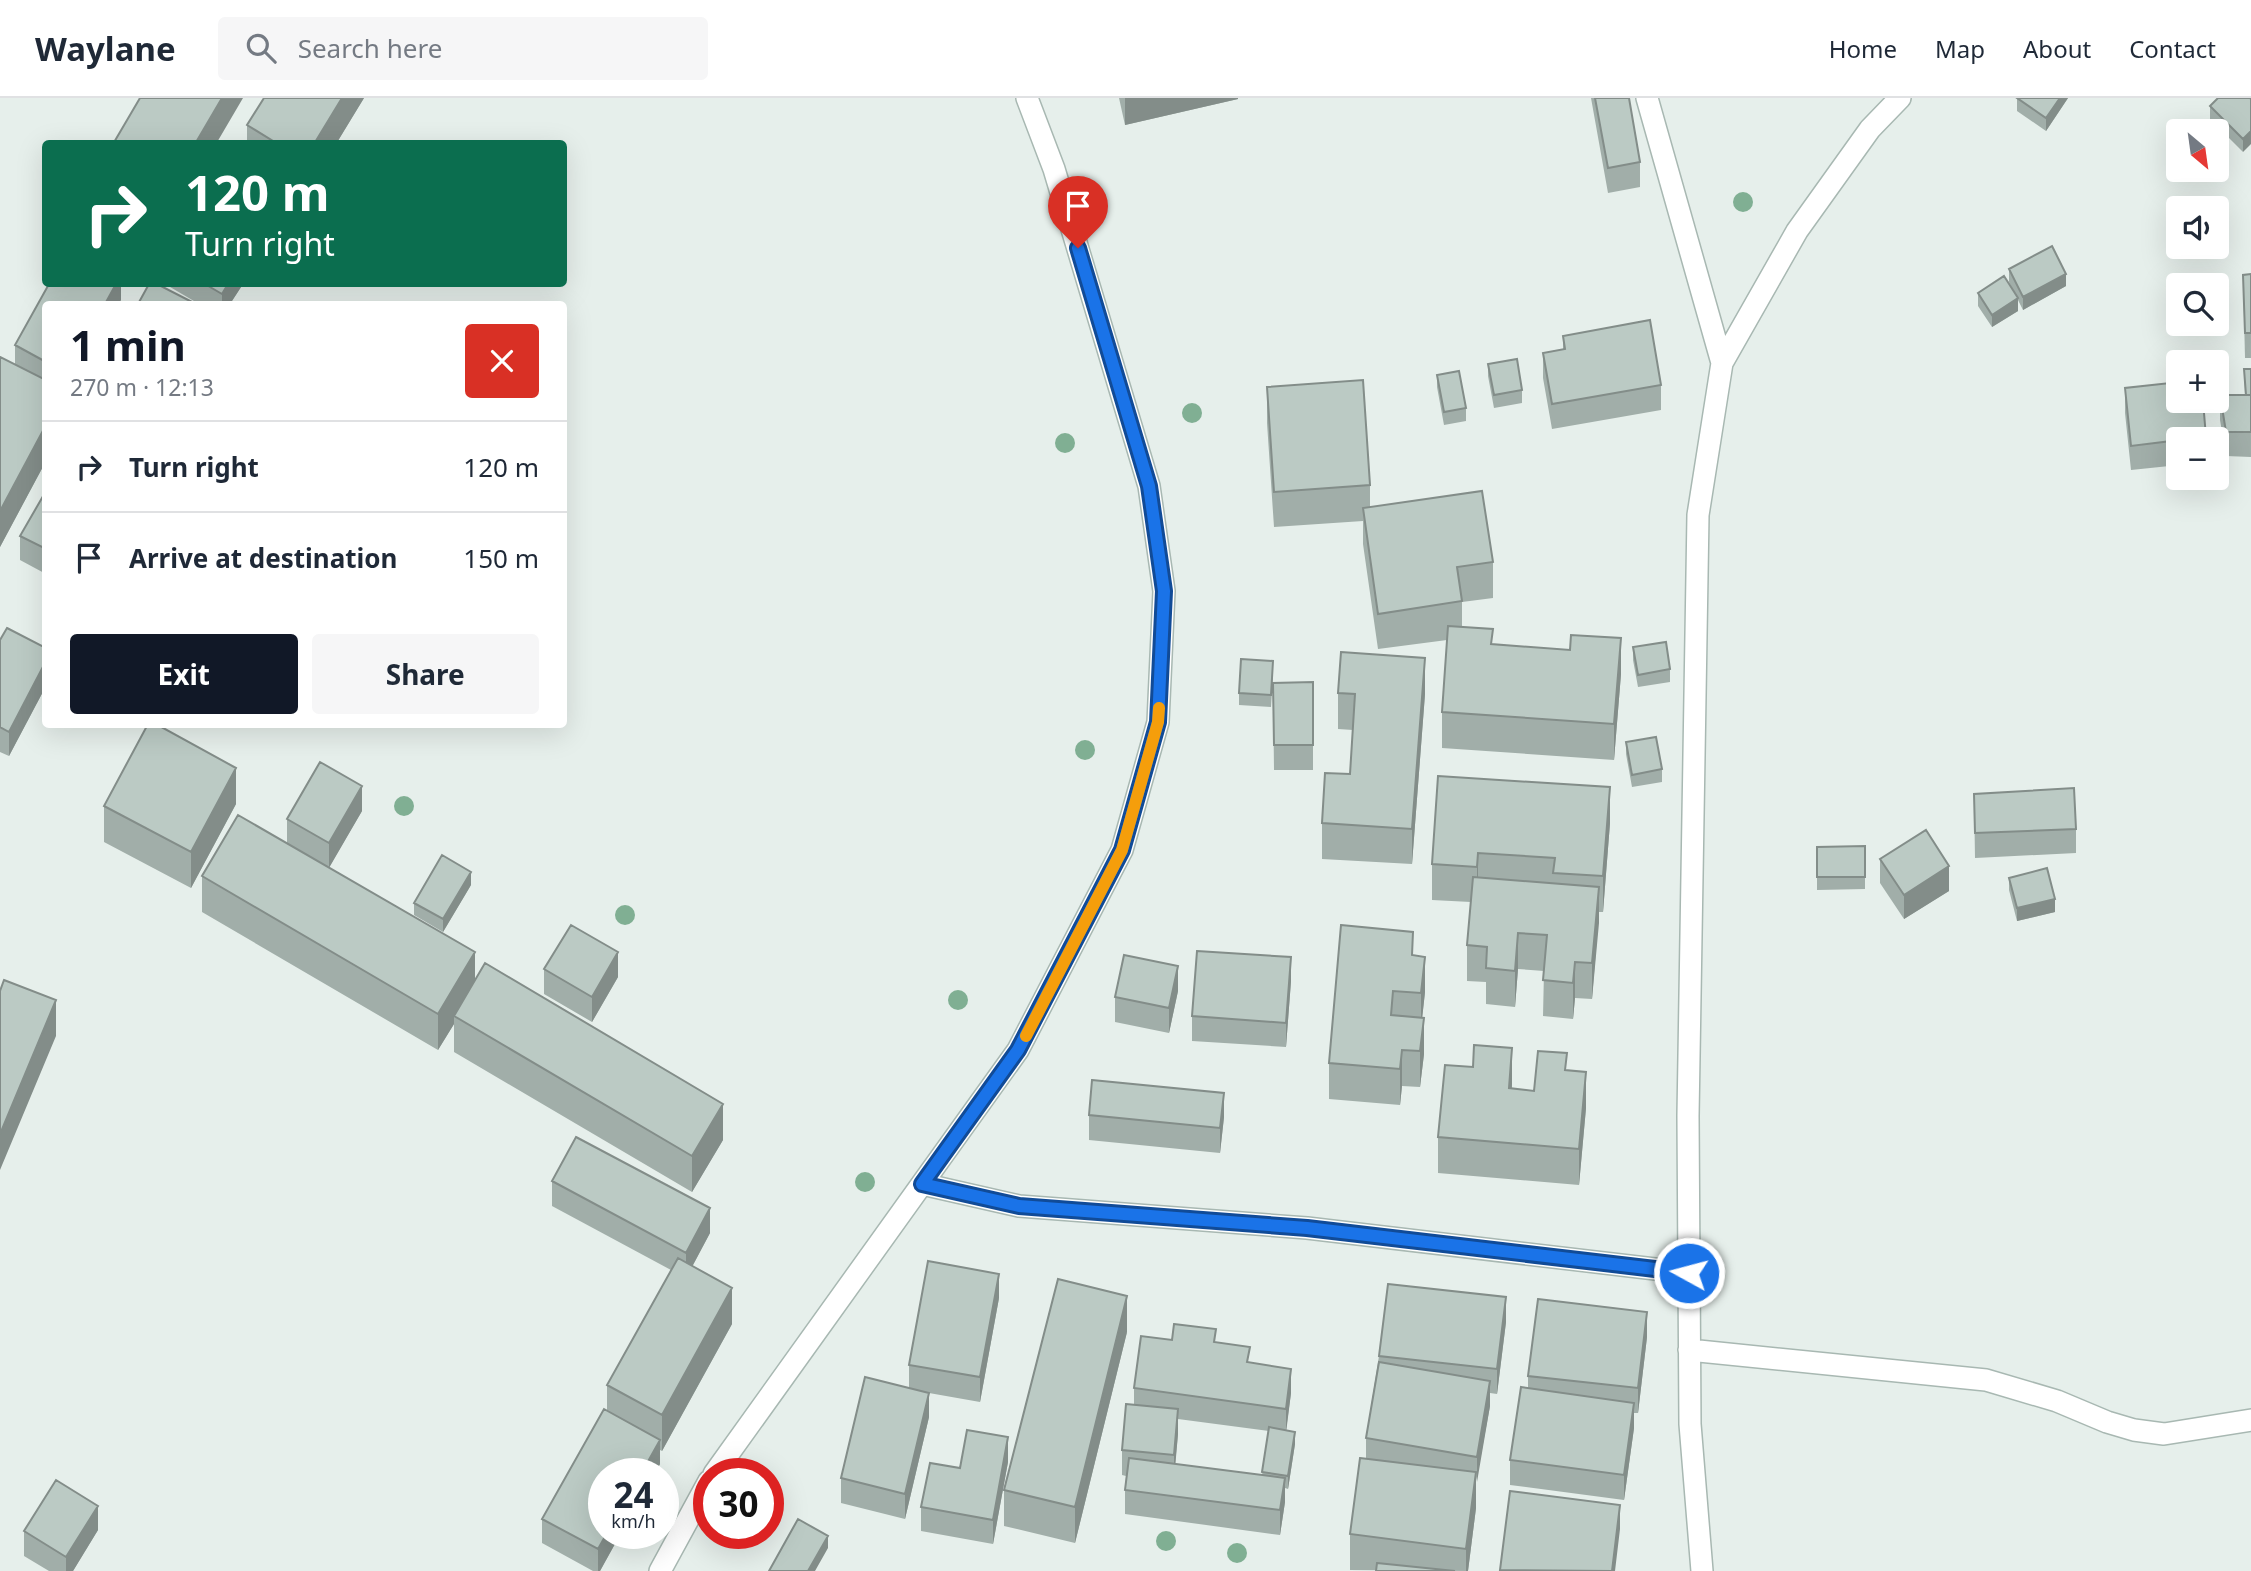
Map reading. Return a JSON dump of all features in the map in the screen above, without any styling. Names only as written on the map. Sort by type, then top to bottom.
[{"type":"street","points":[[725,1458],[1018,1050],[1122,850],[1158,722],[1164,591],[1149,486],[1054,169],[1027,98]]},
{"type":"street","points":[[1647,98],[1722,363]]},
{"type":"street","points":[[1702,1571],[1690,1424],[1688,1116],[1698,514],[1722,363],[1797,231],[1870,129],[1900,98]]},
{"type":"street","points":[[922,1184],[1019,1206],[1307,1228],[1689,1273]]},
{"type":"street","points":[[1689,1350],[1986,1380],[2057,1401],[2134,1430],[2164,1434],[2251,1420]]},
{"type":"street","points":[[660,1571],[693,1510]]},
{"type":"building","points":[[140,98],[222,98],[197,140],[115,140]]},
{"type":"building","points":[[264,98],[342,98],[316,140],[271,140],[247,125]]},
{"type":"building","points":[[1595,98],[1629,98],[1640,162],[1608,168]]},
{"type":"building","points":[[2017,98],[2060,98],[2046,118]]},
{"type":"building","points":[[2218,98],[2250,98],[2251,131],[2243,139],[2230,126],[2230,119],[2223,119],[2210,106]]},
{"type":"building","points":[[2052,246],[2066,274],[2023,297],[2009,269]]},
{"type":"building","points":[[2251,274],[2251,333],[2245,333],[2243,275]]},
{"type":"building","points":[[2004,276],[2018,298],[1992,315],[1978,293]]},
{"type":"building","points":[[47,287],[114,287],[107,301],[42,301],[42,360],[15,345]]},
{"type":"building","points":[[147,287],[163,287],[190,301],[140,301]]},
{"type":"building","points":[[210,287],[226,287],[222,294]]},
{"type":"building","points":[[1650,320],[1661,385],[1552,404],[1543,353],[1565,349],[1563,336]]},
{"type":"building","points":[[0,357],[42,378],[42,432],[0,511]]},
{"type":"building","points":[[1517,359],[1522,390],[1494,395],[1488,364]]},
{"type":"building","points":[[2244,369],[2251,369],[2251,395],[2246,395]]},
{"type":"building","points":[[1459,371],[1466,408],[1444,412],[1437,375]]},
{"type":"building","points":[[1363,380],[1370,485],[1274,492],[1267,387]]},
{"type":"building","points":[[2166,383],[2166,413],[2204,413],[2205,427],[2166,427],[2166,442],[2131,446],[2125,388]]},
{"type":"building","points":[[2229,395],[2251,395],[2251,432],[2229,432],[2229,427],[2225,427],[2223,413],[2229,413]]},
{"type":"building","points":[[1482,491],[1493,562],[1457,567],[1462,601],[1378,614],[1363,508]]},
{"type":"building","points":[[42,498],[42,547],[20,536]]},
{"type":"building","points":[[1448,626],[1493,629],[1491,644],[1570,650],[1571,635],[1621,638],[1614,724],[1442,712]]},
{"type":"building","points":[[7,628],[42,646],[42,669],[9,732],[0,727],[0,640]]},
{"type":"building","points":[[1666,642],[1670,669],[1638,675],[1633,647]]},
{"type":"building","points":[[1341,652],[1425,658],[1412,829],[1322,823],[1325,773],[1350,774],[1355,694],[1338,693]]},
{"type":"building","points":[[1241,659],[1273,661],[1271,695],[1239,693]]},
{"type":"building","points":[[1313,682],[1313,745],[1274,745],[1273,683]]},
{"type":"building","points":[[146,728],[163,728],[236,768],[191,852],[104,806]]},
{"type":"building","points":[[1656,737],[1662,769],[1632,775],[1626,742]]},
{"type":"building","points":[[320,762],[362,786],[329,843],[287,819]]},
{"type":"building","points":[[1438,776],[1610,787],[1603,876],[1553,873],[1555,858],[1478,853],[1477,867],[1432,864]]},
{"type":"building","points":[[2074,788],[2076,829],[1975,833],[1974,794]]},
{"type":"building","points":[[238,815],[475,952],[438,1014],[202,876]]},
{"type":"building","points":[[1926,830],[1949,866],[1904,895],[1880,859]]},
{"type":"building","points":[[1865,846],[1865,877],[1817,877],[1817,847]]},
{"type":"building","points":[[442,855],[471,872],[443,919],[414,903]]},
{"type":"building","points":[[2047,868],[2055,899],[2017,908],[2009,878]]},
{"type":"building","points":[[1473,877],[1599,887],[1592,963],[1575,962],[1573,983],[1543,980],[1547,935],[1518,933],[1515,971],[1486,968],[1487,947],[1467,945]]},
{"type":"building","points":[[571,925],[618,952],[592,997],[544,969]]},
{"type":"building","points":[[1341,925],[1413,932],[1412,955],[1425,957],[1421,993],[1393,991],[1391,1015],[1424,1018],[1420,1051],[1402,1050],[1400,1069],[1329,1063]]},
{"type":"building","points":[[1197,951],[1291,957],[1286,1023],[1192,1016]]},
{"type":"building","points":[[1124,955],[1178,966],[1169,1008],[1115,997]]},
{"type":"building","points":[[485,963],[723,1104],[692,1156],[454,1016]]},
{"type":"building","points":[[4,980],[56,1000],[0,1134],[0,991]]},
{"type":"building","points":[[1474,1045],[1512,1048],[1509,1088],[1534,1091],[1538,1051],[1567,1053],[1565,1070],[1586,1072],[1579,1149],[1438,1137],[1445,1065],[1473,1067]]},
{"type":"building","points":[[1092,1080],[1224,1093],[1220,1128],[1089,1115]]},
{"type":"building","points":[[576,1137],[710,1208],[686,1253],[552,1181]]},
{"type":"building","points":[[678,1258],[732,1288],[662,1415],[607,1385]]},
{"type":"building","points":[[928,1261],[999,1274],[980,1377],[909,1365]]},
{"type":"building","points":[[1058,1279],[1127,1296],[1075,1507],[1004,1490]]},
{"type":"building","points":[[1388,1284],[1506,1297],[1497,1369],[1379,1356]]},
{"type":"building","points":[[1538,1299],[1647,1312],[1638,1388],[1528,1376]]},
{"type":"building","points":[[1174,1324],[1216,1329],[1214,1342],[1250,1347],[1247,1362],[1291,1369],[1286,1409],[1134,1388],[1141,1336],[1172,1340]]},
{"type":"building","points":[[1379,1362],[1490,1381],[1477,1457],[1366,1438]]},
{"type":"building","points":[[865,1377],[929,1393],[905,1494],[841,1478]]},
{"type":"building","points":[[1521,1387],[1634,1403],[1624,1475],[1510,1460]]},
{"type":"building","points":[[1126,1404],[1178,1409],[1174,1455],[1122,1450]]},
{"type":"building","points":[[604,1409],[660,1440],[650,1458],[588,1458],[588,1544],[542,1519]]},
{"type":"building","points":[[1269,1427],[1295,1432],[1288,1476],[1262,1472]]},
{"type":"building","points":[[967,1430],[1008,1437],[993,1520],[921,1507],[930,1463],[960,1468]]},
{"type":"building","points":[[1129,1458],[1285,1478],[1280,1510],[1125,1490]]},
{"type":"building","points":[[1360,1458],[1476,1472],[1466,1549],[1350,1534]]},
{"type":"building","points":[[56,1480],[98,1506],[66,1557],[24,1531]]},
{"type":"building","points":[[1510,1491],[1620,1505],[1612,1571],[1500,1570]]},
{"type":"building","points":[[798,1519],[828,1536],[808,1571],[769,1571],[781,1549],[784,1549]]},
{"type":"building","points":[[1377,1563],[1455,1571],[1376,1571]]},
{"type":"slow traffic","points":[[1026,1036],[1122,850],[1158,722],[1159,708]]},
{"type":"route","points":[[1078,248],[1149,486],[1164,591],[1158,722],[1122,850],[1018,1050],[922,1184],[1019,1206],[1307,1228],[1689,1273]]}]
